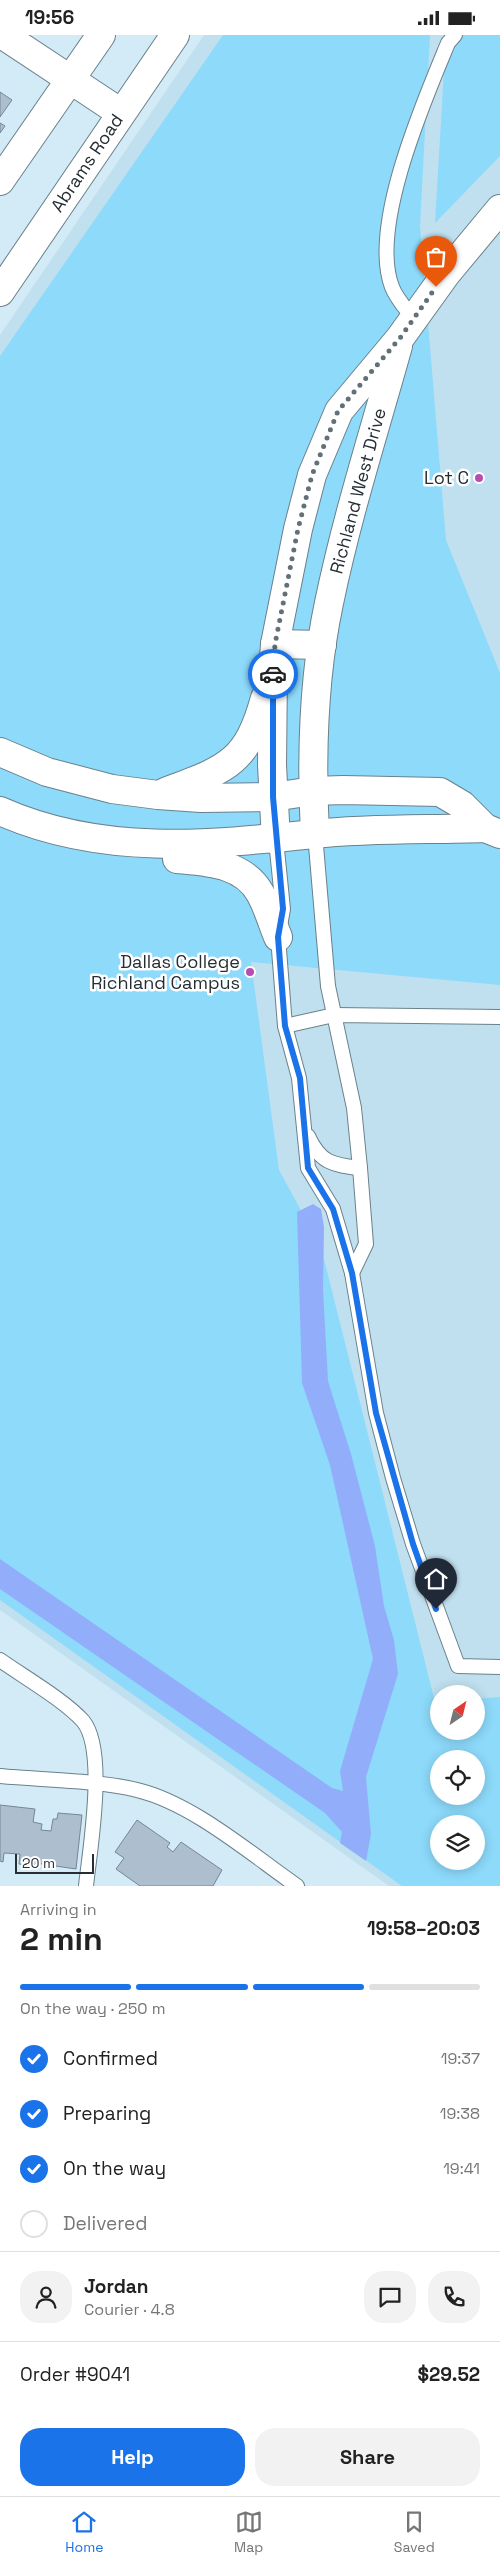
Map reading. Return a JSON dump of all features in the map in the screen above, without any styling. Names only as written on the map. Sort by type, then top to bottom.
[{"type":"street","points":[[3,35],[121,113]]},
{"type":"street","points":[[0,181],[101,35]]},
{"type":"street","name":"Abrams Road","points":[[0,292],[174,35]]},
{"type":"street","name":"Richland West Drive","points":[[276,840],[273,797],[273,672],[275,644],[298,529],[312,475],[338,411],[500,209]]},
{"type":"street","name":"Richland West Drive","points":[[316,834],[313,791],[315,719],[322,645],[329,604],[354,494],[406,328]]},
{"type":"street","points":[[275,644],[322,645]]},
{"type":"street","points":[[158,795],[214,773],[240,754],[257,727],[273,672]]},
{"type":"street","points":[[0,752],[47,771],[112,789],[158,795],[201,798],[273,797],[313,791],[440,792],[462,805],[493,831]]},
{"type":"street","points":[[0,811],[58,832],[130,844],[188,845],[276,840],[316,834],[493,831]]},
{"type":"street","points":[[130,844],[170,858],[230,867],[247,878],[260,893],[278,937]]},
{"type":"lane","points":[[406,328],[392,288],[386,259],[391,212],[405,155],[421,108],[448,43],[455,35]]},
{"type":"lane","points":[[316,834],[328,986],[354,1108],[360,1168],[366,1244],[352,1273]]},
{"type":"lane","points":[[276,840],[283,909],[278,937],[285,1026],[300,1078],[308,1168],[333,1209],[352,1273],[376,1413],[393,1478],[413,1544],[458,1666],[500,1667]]},
{"type":"lane","points":[[285,1026],[334,1015],[500,1017]]},
{"type":"lane","points":[[304,1126],[313,1148],[326,1161],[336,1165],[360,1168]]},
{"type":"lane","points":[[0,1660],[71,1710],[84,1722],[95,1757],[96,1785],[86,1886]]},
{"type":"lane","points":[[0,1776],[137,1790],[168,1800],[196,1816],[297,1886]]},
{"type":"shaded area","name":"Dallas College Richland Campus","points":[[204,35],[500,35],[500,1886],[389,1886],[0,1610],[0,335]]},
{"type":"shaded area","name":"Dallas College Richland Campus","points":[[223,35],[430,35],[420,226],[446,540],[500,673],[500,985],[251,962],[279,1170],[321,1247],[431,1685],[430,1740],[485,1740],[485,1698],[500,1697],[500,1886],[402,1886],[0,1600],[0,356]]},
{"type":"shaded area","points":[[446,35],[500,35],[500,156],[435,223]]},
{"type":"shaded area","points":[[313,1204],[321,1209],[324,1227],[323,1290],[328,1381],[351,1454],[375,1546],[384,1606],[394,1640],[398,1674],[366,1777],[371,1834],[366,1861],[340,1843],[342,1832],[325,1813],[0,1589],[0,1559],[332,1788],[343,1791],[340,1771],[373,1659],[330,1465],[302,1383],[297,1212]]},
{"type":"building","points":[[0,92],[12,100],[0,117]]},
{"type":"building","points":[[0,123],[5,126],[0,133]]},
{"type":"building","points":[[0,1805],[35,1809],[33,1822],[42,1824],[41,1830],[51,1831],[53,1819],[57,1819],[58,1813],[82,1815],[76,1869],[35,1863],[34,1866],[19,1864],[20,1854],[4,1853],[3,1862],[0,1861]]},
{"type":"building","points":[[137,1820],[170,1843],[167,1847],[173,1852],[181,1842],[222,1870],[213,1886],[140,1886],[116,1869],[124,1858],[115,1852]]},
{"type":"way so far","points":[[273,674],[275,644],[298,529],[312,475],[338,411],[400,338],[436,287]]},
{"type":"place","name":"Lot C","points":[[479,478]]},
{"type":"place","name":"Dallas College Richland Campus","points":[[250,972]]},
{"type":"route","points":[[273,674],[273,797],[283,909],[278,937],[285,1026],[300,1078],[308,1168],[318,1188],[333,1209],[352,1273],[358,1318],[376,1413],[413,1544],[436,1609]]}]
